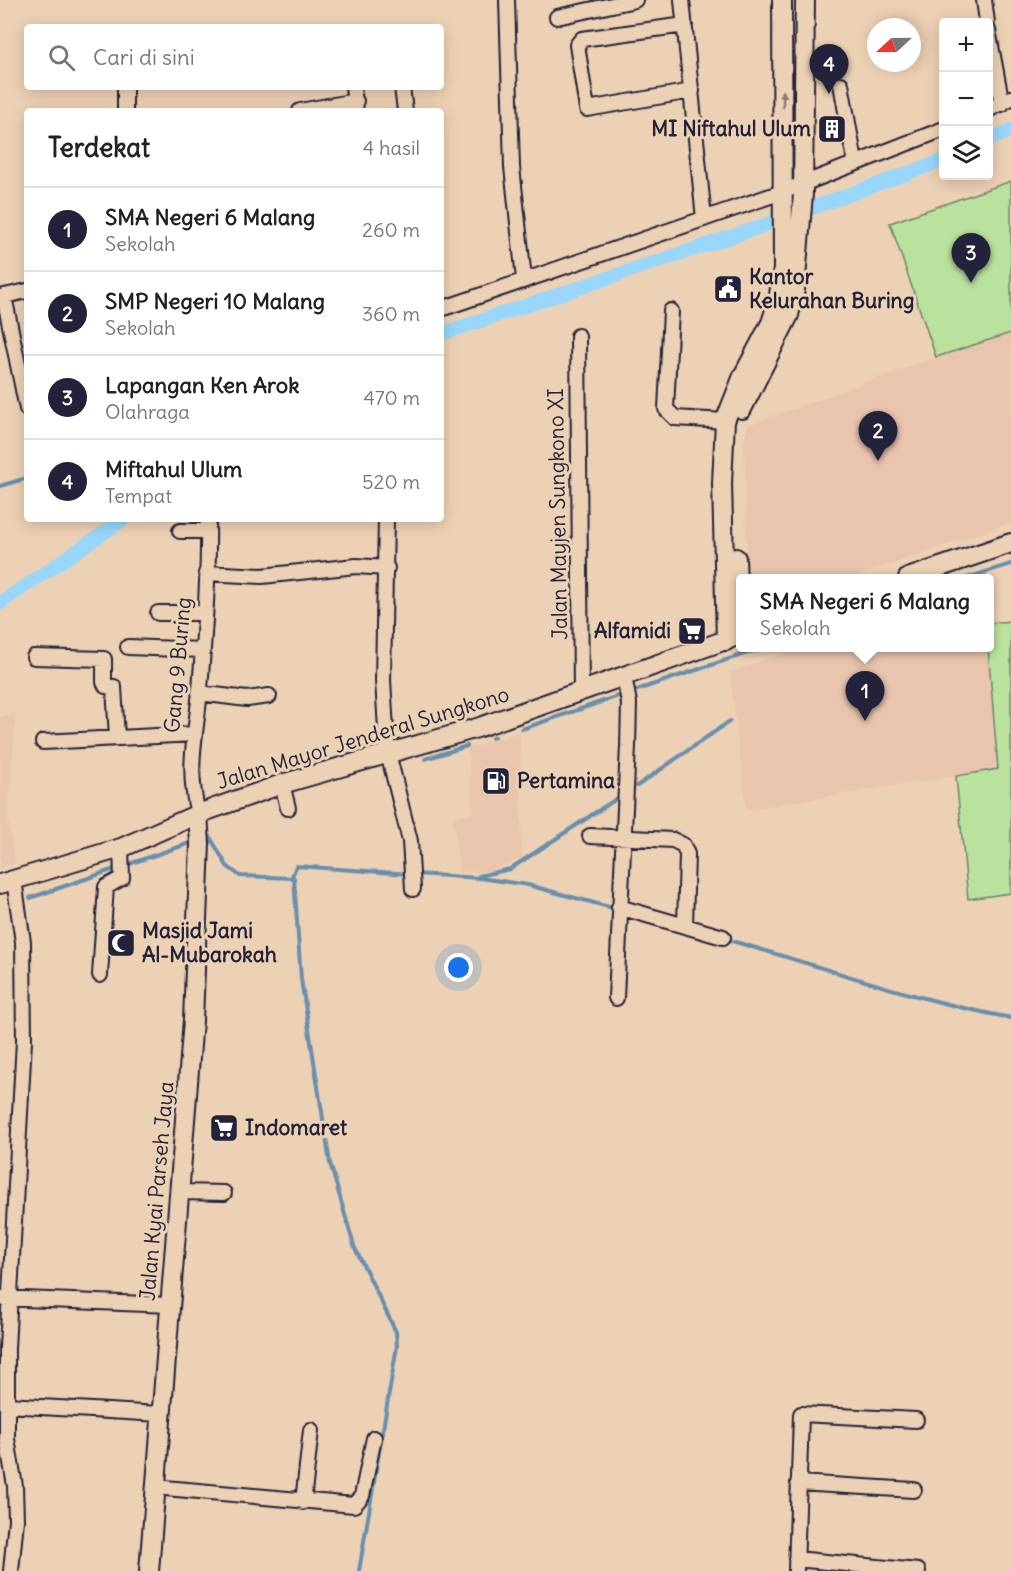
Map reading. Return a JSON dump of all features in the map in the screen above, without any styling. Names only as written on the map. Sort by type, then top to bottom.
[{"type":"main road","points":[[735,637],[722,483],[725,421],[778,301],[783,268],[782,0]]},
{"type":"main road","points":[[735,637],[734,438],[744,404],[789,315],[795,290],[802,230],[806,0]]},
{"type":"main road","points":[[923,574],[1011,543]]},
{"type":"main road","name":"Jalan Mayor Jenderal Sungkono","points":[[12,889],[122,859],[198,814],[286,798],[391,764],[477,728],[581,692],[625,681],[735,637]]},
{"type":"main road","name":"Jalan Kyai Parseh Jaya","points":[[149,1571],[193,1020],[200,844],[198,814]]},
{"type":"street","points":[[507,0],[512,167],[524,279]]},
{"type":"street","points":[[557,17],[635,0]]},
{"type":"street","points":[[682,0],[704,219]]},
{"type":"street","points":[[984,0],[986,18]]},
{"type":"street","points":[[685,25],[582,39],[577,45],[587,109],[692,91]]},
{"type":"street","points":[[993,50],[1006,101]]},
{"type":"street","points":[[841,84],[855,162]]},
{"type":"street","points":[[125,90],[125,108]]},
{"type":"street","points":[[334,108],[356,106],[353,90]]},
{"type":"street","points":[[402,90],[405,108]]},
{"type":"street","points":[[444,308],[704,219],[803,189],[855,162],[939,131]]},
{"type":"street","points":[[24,292],[2,296],[21,348],[24,380]]},
{"type":"street","points":[[671,311],[666,409],[675,418],[725,421]]},
{"type":"street","name":"Jalan Mayjen Sungkono XI","points":[[578,336],[581,692]]},
{"type":"street","points":[[386,522],[387,568],[383,680],[391,764],[406,820],[413,879]]},
{"type":"street","points":[[180,531],[208,525]]},
{"type":"street","name":"Gang 9 Buring","points":[[198,814],[190,778],[200,693],[208,525]]},
{"type":"street","points":[[206,573],[262,576],[356,566],[387,568]]},
{"type":"street","points":[[158,612],[204,614]]},
{"type":"street","points":[[128,647],[202,650]]},
{"type":"street","points":[[34,657],[104,659],[104,682],[106,686],[114,687],[117,738]]},
{"type":"street","points":[[616,998],[629,703],[625,681]]},
{"type":"street","points":[[200,693],[247,699],[269,696]]},
{"type":"street","points":[[43,742],[194,734]]},
{"type":"street","points":[[590,836],[673,840],[683,845],[687,854],[685,925]]},
{"type":"street","points":[[100,975],[106,887],[122,878],[122,859]]},
{"type":"street","points":[[11,1571],[16,1501],[3,1440],[7,1405],[5,1298],[24,1041],[24,975],[12,889]]},
{"type":"street","points":[[619,908],[723,937]]},
{"type":"street","points":[[179,1192],[224,1193]]},
{"type":"street","points":[[5,1298],[170,1305]]},
{"type":"street","points":[[7,1405],[160,1414]]},
{"type":"street","points":[[916,1420],[805,1412],[801,1414],[796,1565],[918,1571]]},
{"type":"street","points":[[303,1502],[311,1430]]},
{"type":"street","points":[[154,1487],[346,1506],[360,1502],[374,1438]]},
{"type":"street","points":[[798,1483],[914,1490]]},
{"type":"shaded area","points":[[1011,333],[1011,523],[863,574],[747,574],[744,439],[748,425],[936,357]]},
{"type":"shaded area","points":[[790,652],[988,652],[998,769],[746,810],[730,672]]},
{"type":"shaded area","points":[[16,714],[8,819],[15,863],[0,868],[0,717]]},
{"type":"shaded area","name":"Pertamina","points":[[520,732],[522,858],[490,871],[459,872],[453,817],[473,813],[468,749]]},
{"type":"green space","points":[[1011,181],[1011,333],[936,357],[890,223]]},
{"type":"green space","points":[[1011,621],[1011,893],[968,899],[956,776],[998,769],[988,652],[994,652],[994,623]]},
{"type":"waterway","points":[[993,139],[1011,130]]},
{"type":"waterway","points":[[444,333],[757,228],[939,162]]},
{"type":"waterway","points":[[0,486],[24,479]]},
{"type":"waterway","points":[[0,603],[120,522]]},
{"type":"waterway","points":[[980,574],[1011,564]]},
{"type":"waterway","points":[[631,692],[750,652]]},
{"type":"waterway","points":[[522,729],[624,694]]},
{"type":"waterway","points":[[637,786],[730,721]]},
{"type":"waterway","points":[[425,759],[467,746]]},
{"type":"waterway","points":[[479,876],[510,869],[616,799]]},
{"type":"waterway","points":[[210,837],[227,866],[240,876],[294,878],[301,979],[330,1163],[354,1246],[396,1332],[397,1346],[359,1571]]},
{"type":"waterway","points":[[30,898],[193,842]]},
{"type":"waterway","points":[[292,877],[296,866],[409,874]]},
{"type":"waterway","points":[[416,874],[480,878],[528,885],[609,907]]},
{"type":"waterway","points":[[725,939],[939,1002],[1011,1018]]},
{"type":"place","name":"Miftahul Ulum","points":[[829,94]]},
{"type":"place","name":"MI Niftahul Ulum","points":[[832,129]]},
{"type":"place","name":"Lapangan Ken Arok","points":[[971,283]]},
{"type":"place","name":"Kantor Kelurahan Buring","points":[[728,289]]},
{"type":"place","name":"SMP Negeri 10 Malang","points":[[878,461]]},
{"type":"place","name":"Alfamidi","points":[[692,631]]},
{"type":"place","name":"SMA Negeri 6 Malang","points":[[865,721]]},
{"type":"place","name":"Pertamina","points":[[496,781]]},
{"type":"place","name":"Masjid Jami Al-Mubarokah","points":[[121,943]]},
{"type":"place","name":"Indomaret","points":[[224,1128]]}]
